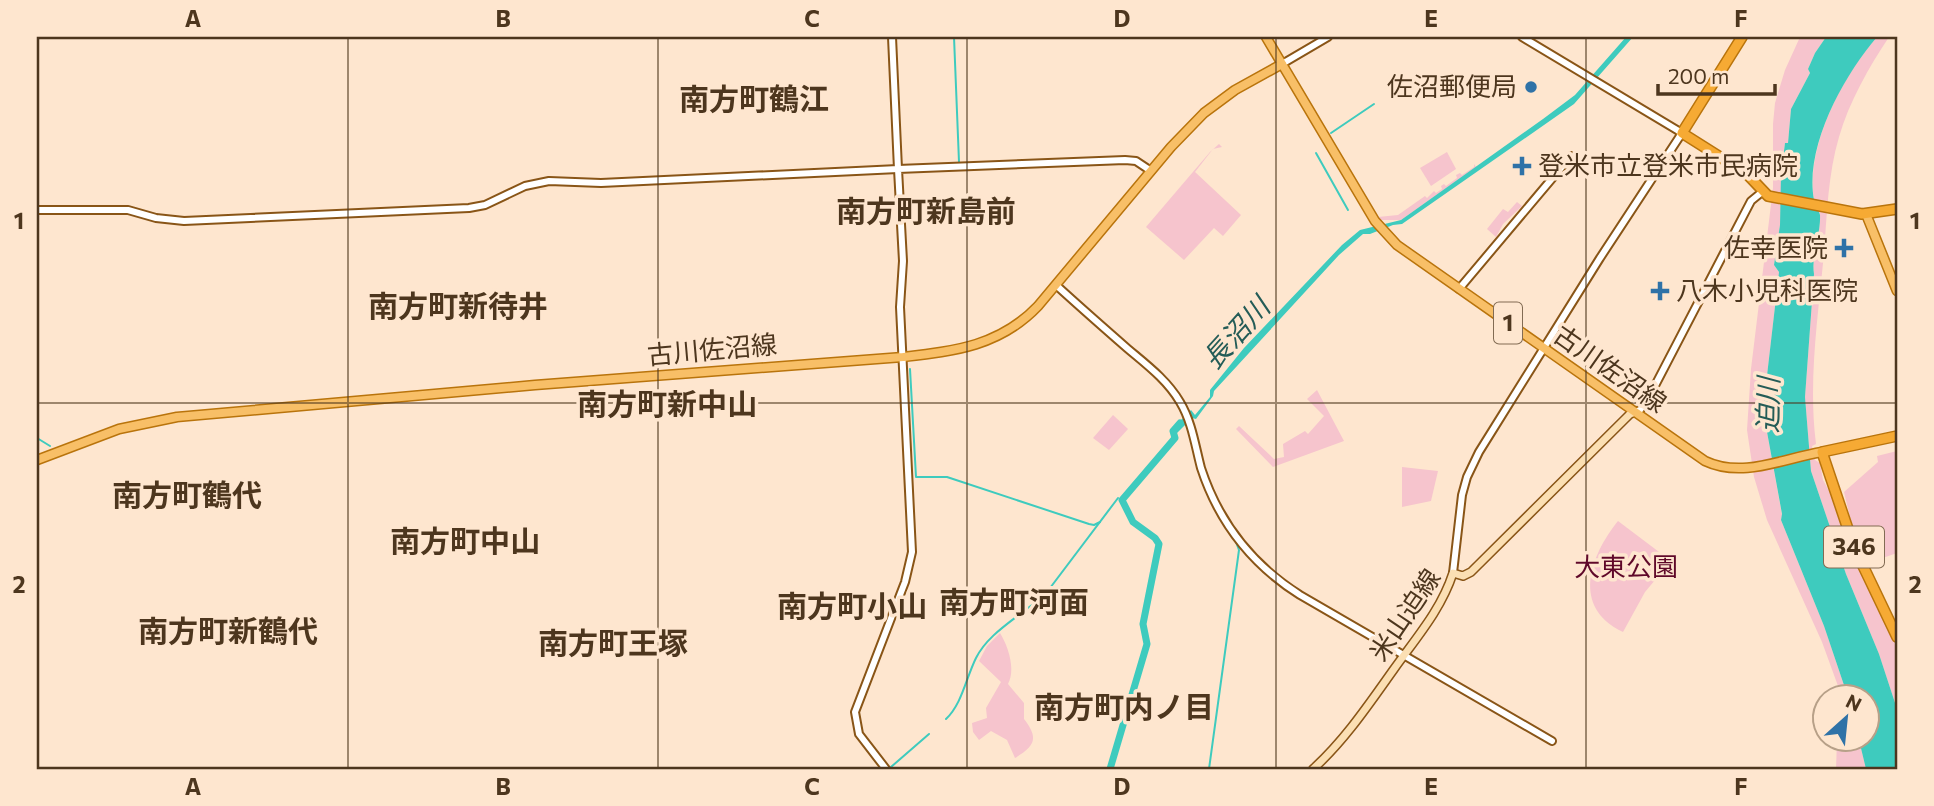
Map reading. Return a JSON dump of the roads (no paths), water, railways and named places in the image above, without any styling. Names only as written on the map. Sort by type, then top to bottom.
[{"type":"highway","points":[[1742,37],[1682,133],[1747,174],[1767,194],[1830,209],[1866,214],[1897,209]]},
{"type":"highway","points":[[1820,452],[1897,436]]},
{"type":"highway","name":"346","points":[[1820,452],[1854,547],[1897,637]]},
{"type":"main road","name":"古川佐沼線","points":[[1265,37],[1376,221],[1398,245],[1706,461],[1731,470],[1820,452]]},
{"type":"main road","name":"古川佐沼線","points":[[37,460],[120,429],[184,416],[535,385],[903,357],[951,350],[997,338],[1027,318],[1151,170],[1203,113],[1235,90],[1282,64]]},
{"type":"main road","points":[[1866,214],[1897,291]]},
{"type":"main road","name":"米山迫線","points":[[1313,769],[1350,730],[1438,607],[1453,573],[1463,576],[1471,572],[1635,412]]},
{"type":"street","points":[[886,769],[859,734],[855,712],[905,582],[910,561],[912,530],[900,307],[903,261],[892,37]]},
{"type":"street","points":[[1282,64],[1328,37]]},
{"type":"street","points":[[1453,573],[1461,504],[1467,477],[1479,452],[1682,133],[1522,37]]},
{"type":"street","points":[[1459,289],[1571,156]]},
{"type":"street","points":[[37,210],[117,209],[184,221],[469,208],[485,205],[525,186],[550,181],[601,183],[1125,160],[1141,163],[1151,170]]},
{"type":"street","points":[[1635,412],[1647,401],[1749,205],[1767,194]]},
{"type":"street","points":[[1056,285],[1163,380],[1190,423],[1201,465],[1219,512],[1251,558],[1293,591],[1552,741]]},
{"type":"water","points":[[1626,37],[1633,37],[1574,104],[1402,224],[1363,234],[1339,255],[1214,391],[1196,419],[1192,418],[1177,433],[1172,429],[1191,410],[1195,415],[1210,397],[1210,390],[1244,348],[1342,245],[1360,230],[1401,220],[1543,119],[1575,95]]},
{"type":"water","name":"迫川","points":[[1826,37],[1877,37],[1840,91],[1829,113],[1815,158],[1812,179],[1820,222],[1814,259],[1805,397],[1811,471],[1897,709],[1897,769],[1866,769],[1862,754],[1882,754],[1882,684],[1844,684],[1824,626],[1781,520],[1763,410],[1779,272],[1774,265],[1780,225],[1781,174],[1785,143],[1788,143],[1791,109],[1810,73],[1808,69]]},
{"type":"waterway","points":[[954,37],[959,162]]},
{"type":"waterway","points":[[1331,133],[1374,104]]},
{"type":"waterway","points":[[1316,153],[1348,210]]},
{"type":"waterway","points":[[910,369],[916,477],[947,477],[1089,524],[1100,522]]},
{"type":"waterway","name":"長沼川","points":[[1110,769],[1147,644],[1143,624],[1159,544],[1133,522],[1122,500],[1175,438],[1173,431],[1180,423]]},
{"type":"waterway","points":[[37,438],[50,446]]},
{"type":"waterway","points":[[1028,608],[1044,596],[1118,498]]},
{"type":"waterway","points":[[1209,769],[1239,550],[1236,542]]},
{"type":"waterway","points":[[946,719],[960,698],[972,666],[985,644],[1024,611]]},
{"type":"waterway","points":[[891,767],[929,734]]},
{"type":"place","name":"佐沼郵便局","points":[[1531,87]]},
{"type":"place","name":"登米市立登米市民病院","points":[[1522,166]]},
{"type":"place","name":"佐幸医院","points":[[1844,248]]},
{"type":"place","name":"八木小児科医院","points":[[1660,291]]},
{"type":"district","name":"南方町鶴江","points":[[754,100]]},
{"type":"district","name":"南方町新島前","points":[[926,212]]},
{"type":"district","name":"南方町新待井","points":[[458,307]]},
{"type":"district","name":"南方町新中山","points":[[667,405]]},
{"type":"district","name":"南方町鶴代","points":[[187,496]]},
{"type":"district","name":"南方町中山","points":[[465,542]]},
{"type":"district","name":"南方町河面","points":[[1014,603]]},
{"type":"district","name":"南方町小山","points":[[852,607]]},
{"type":"district","name":"南方町新鶴代","points":[[228,632]]},
{"type":"district","name":"南方町王塚","points":[[613,644]]},
{"type":"district","name":"南方町内ノ目","points":[[1124,708]]},
{"type":"park label","name":"大東公園","points":[[1626,567]]}]
